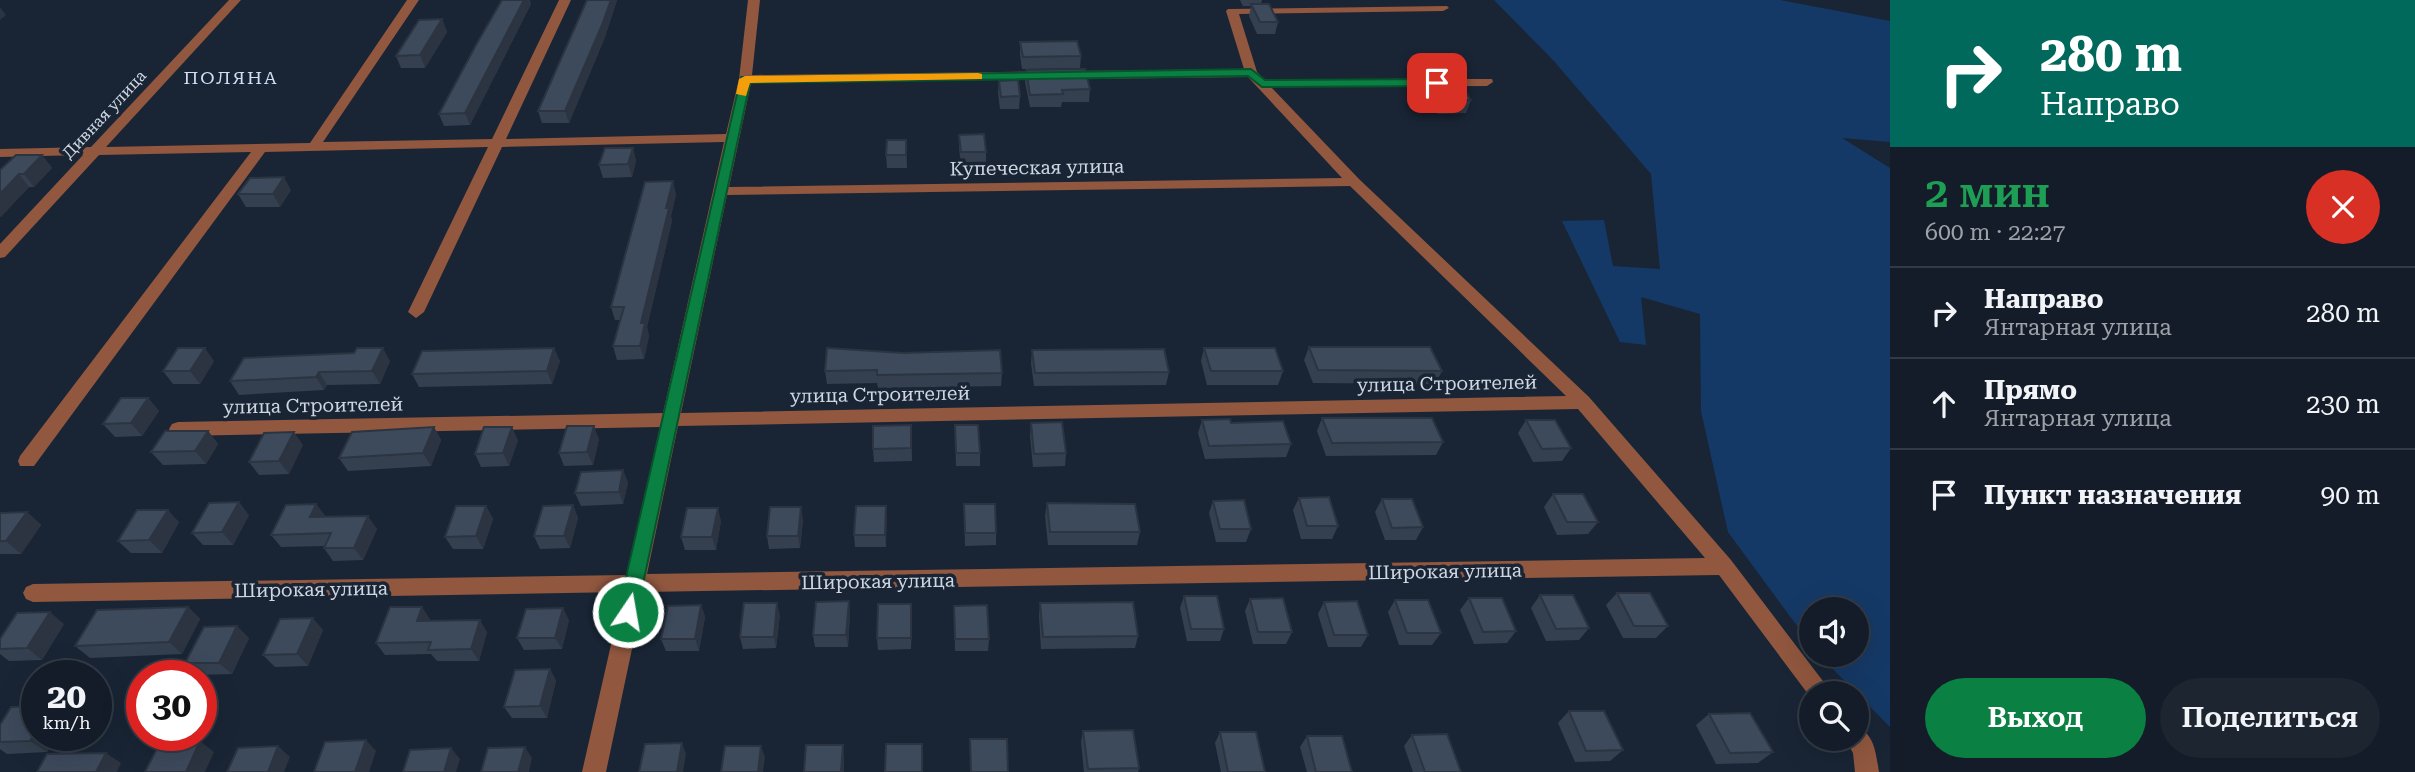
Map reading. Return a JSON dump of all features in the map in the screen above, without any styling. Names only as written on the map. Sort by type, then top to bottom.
[{"type":"street","name":"Дивная улица","points":[[0,253],[235,0]]},
{"type":"street","points":[[314,146],[413,0]]},
{"type":"street","points":[[416,312],[565,0]]},
{"type":"street","points":[[594,772],[745,79],[754,0]]},
{"type":"street","points":[[1443,8],[1232,12],[1256,78],[1354,182],[1583,402],[1724,566],[1812,681]]},
{"type":"street","points":[[745,79],[1256,78],[1487,82]]},
{"type":"street","points":[[0,153],[732,138]]},
{"type":"street","points":[[27,461],[261,148]]},
{"type":"street","name":"Купеческая улица","points":[[721,191],[1354,182]]},
{"type":"street","name":"улица Строителей","points":[[178,429],[1583,402]]},
{"type":"street","name":"Широкая улица","points":[[33,593],[1724,566]]},
{"type":"street","points":[[1864,751],[1867,772]]},
{"type":"shaded area","points":[[1494,0],[1780,0],[1890,21],[1890,142],[1842,138],[1890,168],[1890,727],[1869,706],[1869,681],[1845,681],[1831,667],[1869,667],[1869,597],[1799,597],[1799,629],[1728,532],[1701,411],[1700,314],[1641,297],[1646,345],[1620,342],[1562,221],[1604,220],[1613,266],[1660,269],[1651,174],[1553,60]]},
{"type":"building","points":[[502,0],[524,0],[465,113],[439,114],[476,45]]},
{"type":"building","points":[[587,0],[611,0],[565,111],[538,111]]},
{"type":"building","points":[[1251,4],[1269,4],[1278,22],[1260,22]]},
{"type":"building","points":[[442,19],[420,55],[396,56],[419,20]]},
{"type":"building","points":[[1077,41],[1081,56],[1023,57],[1020,42]]},
{"type":"building","points":[[1085,69],[1090,89],[1062,90],[1063,94],[1030,95],[1026,70]]},
{"type":"building","points":[[1018,80],[1020,96],[1001,97],[999,81]]},
{"type":"building","points":[[1461,85],[1471,100],[1443,101],[1433,86]]},
{"type":"building","points":[[984,134],[986,152],[961,152],[959,135]]},
{"type":"building","points":[[887,140],[906,140],[906,155],[886,155]]},
{"type":"building","points":[[605,148],[633,148],[628,164],[599,165]]},
{"type":"building","points":[[16,155],[42,155],[0,194],[0,170]]},
{"type":"building","points":[[284,177],[273,194],[238,194],[250,178]]},
{"type":"building","points":[[673,181],[641,323],[645,323],[640,346],[613,346],[624,307],[611,307],[645,182]]},
{"type":"building","points":[[1309,347],[1430,347],[1442,371],[1318,370]]},
{"type":"building","points":[[178,348],[205,348],[190,371],[163,371]]},
{"type":"building","points":[[357,348],[383,348],[372,371],[319,372],[316,377],[230,381],[244,358],[354,353]]},
{"type":"building","points":[[554,348],[547,371],[412,374],[422,351]]},
{"type":"building","points":[[827,348],[903,353],[1000,350],[1002,373],[877,375],[877,370],[825,371]]},
{"type":"building","points":[[1204,348],[1275,348],[1283,371],[1211,371]]},
{"type":"building","points":[[1164,349],[1169,372],[1035,373],[1032,350]]},
{"type":"building","points":[[121,398],[148,398],[131,423],[103,424]]},
{"type":"building","points":[[1322,418],[1432,418],[1443,442],[1332,443]]},
{"type":"building","points":[[1230,419],[1231,423],[1283,421],[1291,444],[1209,446],[1202,420]]},
{"type":"building","points":[[1526,420],[1555,420],[1571,448],[1542,449]]},
{"type":"building","points":[[1062,422],[1066,453],[1034,454],[1031,423]]},
{"type":"building","points":[[911,425],[911,448],[873,449],[873,426]]},
{"type":"building","points":[[955,425],[978,425],[980,453],[956,453]]},
{"type":"building","points":[[567,426],[594,426],[587,452],[559,453]]},
{"type":"building","points":[[434,427],[423,453],[339,458],[352,432]]},
{"type":"building","points":[[484,427],[512,427],[503,453],[475,454]]},
{"type":"building","points":[[165,431],[208,431],[195,451],[151,452]]},
{"type":"building","points":[[294,432],[279,461],[249,462],[264,433]]},
{"type":"building","points":[[623,470],[619,492],[575,493],[581,472]]},
{"type":"building","points":[[1553,494],[1583,494],[1598,522],[1567,522]]},
{"type":"building","points":[[1329,497],[1338,526],[1307,526],[1299,498]]},
{"type":"building","points":[[1382,499],[1412,499],[1423,527],[1392,528]]},
{"type":"building","points":[[1244,500],[1251,529],[1220,529],[1213,501]]},
{"type":"building","points":[[239,502],[222,532],[192,533],[209,503]]},
{"type":"building","points":[[1047,503],[1135,504],[1140,532],[1050,532]]},
{"type":"building","points":[[316,504],[310,517],[368,516],[354,548],[324,548],[331,533],[271,535],[286,505]]},
{"type":"building","points":[[964,504],[995,504],[996,533],[965,533]]},
{"type":"building","points":[[573,505],[564,536],[534,536],[543,506]]},
{"type":"building","points":[[456,506],[486,506],[476,536],[445,537]]},
{"type":"building","points":[[856,506],[886,506],[885,535],[854,535]]},
{"type":"building","points":[[770,507],[801,507],[798,536],[767,536]]},
{"type":"building","points":[[687,508],[718,508],[712,537],[681,537]]},
{"type":"building","points":[[137,510],[168,510],[149,540],[118,541]]},
{"type":"building","points":[[27,512],[6,541],[0,541],[0,513]]},
{"type":"building","points":[[1617,593],[1650,593],[1668,626],[1634,626]]},
{"type":"building","points":[[1540,595],[1573,595],[1589,628],[1556,629]]},
{"type":"building","points":[[1184,596],[1217,596],[1224,629],[1191,629]]},
{"type":"building","points":[[1283,598],[1292,632],[1258,632],[1250,599]]},
{"type":"building","points":[[1469,598],[1502,598],[1516,631],[1483,632]]},
{"type":"building","points":[[1395,600],[1428,600],[1441,633],[1407,633]]},
{"type":"building","points":[[849,601],[846,635],[813,635],[816,602]]},
{"type":"building","points":[[1357,601],[1368,635],[1334,635],[1324,602]]},
{"type":"building","points":[[1133,602],[1138,636],[1043,637],[1040,603]]},
{"type":"building","points":[[744,603],[777,603],[774,637],[740,637]]},
{"type":"building","points":[[878,604],[911,604],[911,638],[877,638]]},
{"type":"building","points":[[701,605],[695,639],[661,639],[668,606]]},
{"type":"building","points":[[987,605],[989,639],[955,639],[954,606]]},
{"type":"building","points":[[188,607],[169,642],[75,646],[97,610]]},
{"type":"building","points":[[390,607],[422,607],[417,621],[480,620],[471,649],[428,650],[431,642],[376,643]]},
{"type":"building","points":[[563,608],[555,638],[517,638],[526,609]]},
{"type":"building","points":[[50,612],[27,648],[0,649],[0,639],[17,613]]},
{"type":"building","points":[[313,618],[297,654],[263,655],[280,619]]},
{"type":"building","points":[[237,626],[219,663],[217,660],[187,660],[204,627]]},
{"type":"building","points":[[550,669],[540,706],[504,707],[515,670]]},
{"type":"building","points":[[11,707],[21,707],[21,741],[0,742],[0,725]]},
{"type":"building","points":[[1569,711],[1604,711],[1623,750],[1586,751]]},
{"type":"building","points":[[1750,713],[1773,752],[1730,753],[1709,714]]},
{"type":"building","points":[[1133,730],[1139,768],[1088,769],[1083,731]]},
{"type":"building","points":[[1220,732],[1256,732],[1265,772],[1228,772]]},
{"type":"building","points":[[1447,734],[1461,772],[1425,772],[1412,735]]},
{"type":"building","points":[[1307,736],[1342,736],[1352,772],[1316,772]]},
{"type":"building","points":[[970,739],[1007,739],[1008,772],[971,772]]},
{"type":"building","points":[[366,740],[355,772],[314,772],[325,742]]},
{"type":"building","points":[[682,743],[677,772],[639,772],[645,744]]},
{"type":"building","points":[[886,744],[922,744],[922,772],[885,772]]},
{"type":"building","points":[[806,745],[843,745],[841,772],[804,772]]},
{"type":"building","points":[[278,746],[268,772],[227,772],[238,748]]},
{"type":"building","points":[[725,746],[761,746],[758,772],[721,772]]},
{"type":"building","points":[[525,747],[518,772],[481,772],[488,748]]},
{"type":"building","points":[[451,748],[444,772],[403,772],[410,750]]},
{"type":"building","points":[[156,751],[195,751],[186,772],[145,772]]},
{"type":"building","points":[[106,753],[96,772],[37,772],[47,754]]},
{"type":"slow traffic","points":[[742,94],[745,79],[978,76]]},
{"type":"district","name":"ПОЛЯНА","points":[[231,78]]},
{"type":"route","points":[[628,612],[745,79],[1251,73],[1262,83],[1437,83]]}]
